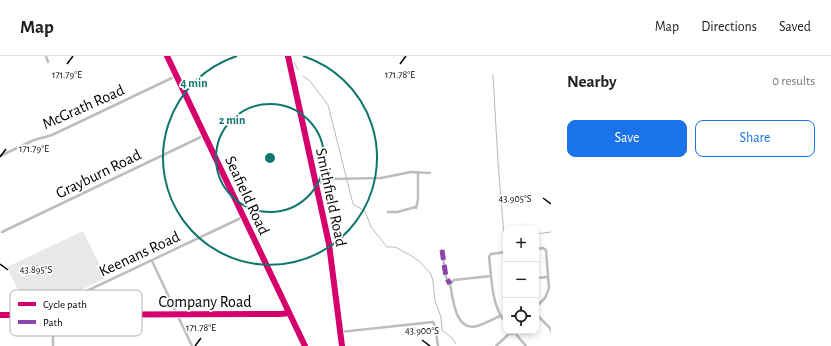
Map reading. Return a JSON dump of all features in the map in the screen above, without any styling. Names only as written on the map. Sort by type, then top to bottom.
[{"type":"street","points":[[46,56],[48,62]]},
{"type":"street","name":"Seafield Road","points":[[167,56],[305,346]]},
{"type":"street","name":"Smithfield Road","points":[[288,56],[331,254],[342,346]]},
{"type":"street","name":"McGrath Road","points":[[0,156],[34,140],[52,135],[176,76]]},
{"type":"street","name":"Grayburn Road","points":[[2,232],[204,135]]},
{"type":"street","points":[[316,184],[333,178],[381,178],[418,172],[430,173]]},
{"type":"street","points":[[388,212],[397,212],[416,208],[418,199],[418,172]]},
{"type":"street","name":"Keenans Road","points":[[90,290],[243,217]]},
{"type":"street","points":[[539,249],[543,248],[546,250],[549,283],[547,294],[539,303]]},
{"type":"street","points":[[442,250],[446,277],[450,284],[457,316],[465,324],[475,326],[500,316]]},
{"type":"street","points":[[503,252],[493,253],[490,256],[494,302],[503,320]]},
{"type":"street","points":[[152,261],[192,346]]},
{"type":"street","points":[[450,284],[454,280],[491,276]]},
{"type":"street","points":[[539,278],[548,277]]},
{"type":"street","name":"Company Road","points":[[142,315],[289,313]]},
{"type":"street","points":[[539,317],[551,329],[551,332]]},
{"type":"street","points":[[340,332],[433,322],[438,346]]},
{"type":"street","points":[[496,346],[507,334]]},
{"type":"street","points":[[517,334],[526,346]]},
{"type":"street","points":[[52,336],[53,346]]},
{"type":"shaded area","points":[[83,231],[106,278],[81,290],[18,290],[7,267]]},
{"type":"waterway","points":[[294,62],[298,70]]},
{"type":"waterway","points":[[493,75],[503,226]]},
{"type":"waterway","points":[[303,76],[310,81],[328,105],[353,204],[365,211],[371,227],[387,247],[395,247],[410,255],[419,261],[431,274],[435,301],[441,317],[442,330],[453,339],[456,344]]},
{"type":"waterway","points":[[539,234],[551,232]]},
{"type":"marked path","points":[[442,250],[446,277],[450,284]]},
{"type":"cycle path","points":[[167,56],[305,346]]},
{"type":"cycle path","points":[[288,56],[329,244],[342,346]]},
{"type":"cycle path","points":[[142,314],[289,313]]},
{"type":"cycle path","points":[[0,315],[10,315]]}]
